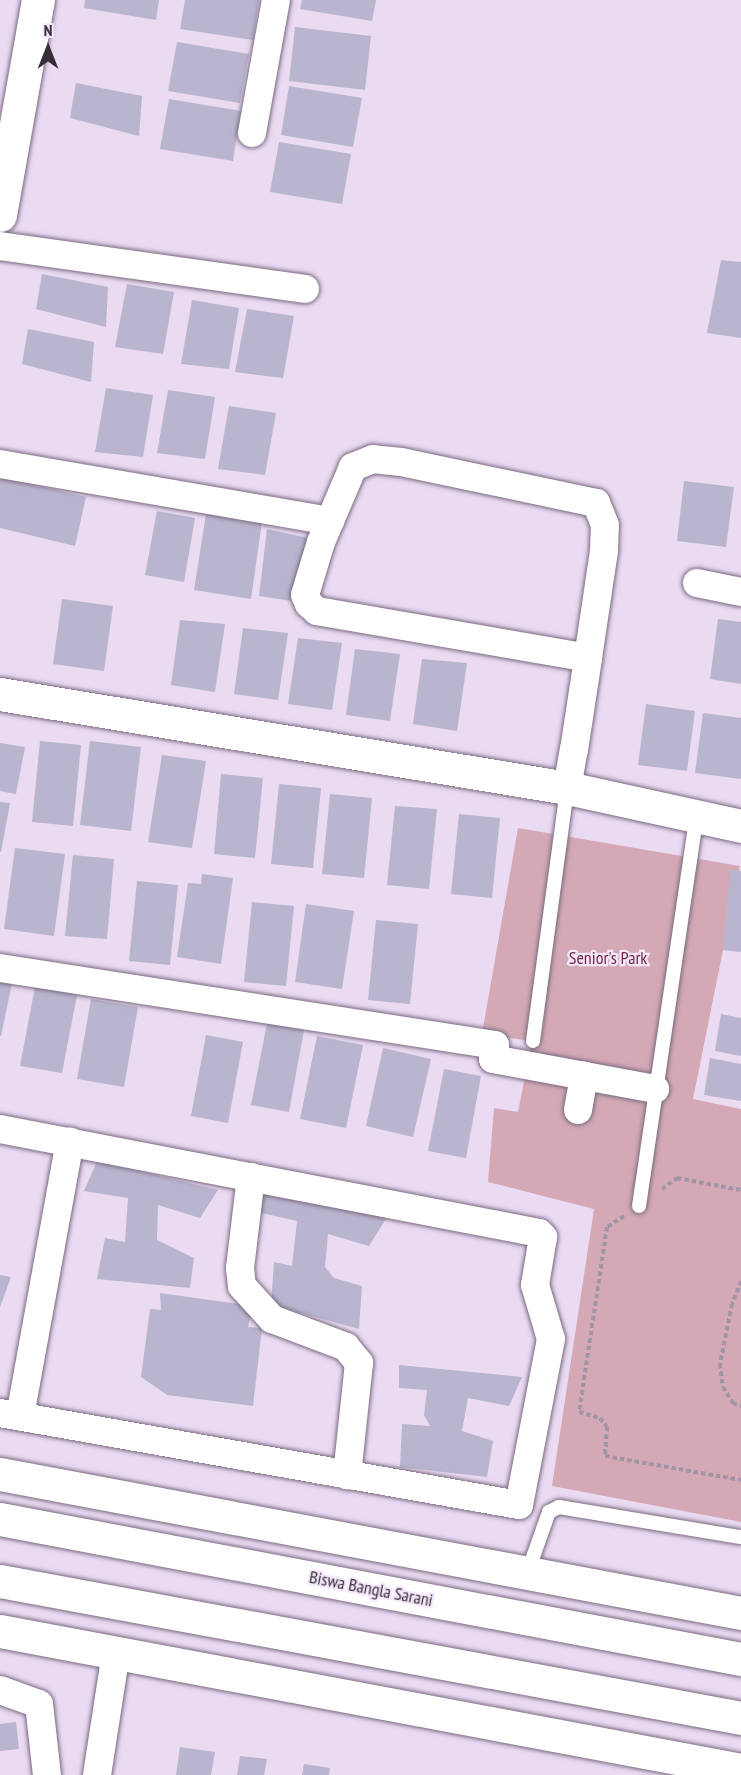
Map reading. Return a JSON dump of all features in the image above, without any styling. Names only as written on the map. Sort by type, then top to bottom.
[{"type":"street","points":[[0,215],[38,0]]},
{"type":"street","points":[[252,133],[276,0]]},
{"type":"street","points":[[0,246],[305,289]]},
{"type":"street","points":[[567,789],[588,658],[605,525],[596,503],[372,459],[353,467],[330,521],[305,595],[317,611],[588,658]]},
{"type":"street","points":[[0,465],[330,521]]},
{"type":"street","points":[[697,583],[741,591]]},
{"type":"street","points":[[0,694],[567,789],[741,826]]},
{"type":"street","points":[[0,968],[495,1045],[493,1059],[655,1089]]},
{"type":"street","points":[[578,1110],[584,1076]]},
{"type":"street","points":[[0,1129],[70,1142],[250,1177],[543,1237],[535,1285],[551,1340],[519,1505],[10,1414],[70,1142]]},
{"type":"street","points":[[250,1177],[240,1268],[242,1286],[272,1319],[346,1347],[359,1363],[347,1475]]},
{"type":"street","points":[[0,1474],[527,1575],[741,1613]]},
{"type":"street","name":"Biswa Bangla Sarani","points":[[0,1519],[741,1659]]},
{"type":"street","points":[[446,1603],[453,1561]]},
{"type":"street","points":[[0,1581],[741,1718]]},
{"type":"street","points":[[0,1632],[741,1770]]},
{"type":"street","points":[[97,1775],[117,1652]]},
{"type":"street","points":[[0,1690],[39,1704],[47,1775]]},
{"type":"lane","points":[[532,1041],[567,789]]},
{"type":"lane","points":[[639,1206],[696,818]]},
{"type":"lane","points":[[527,1575],[549,1512],[559,1507],[741,1538]]},
{"type":"path","points":[[741,1190],[677,1179],[607,1227],[579,1412],[600,1418],[607,1427],[605,1456],[741,1480]]},
{"type":"path","points":[[741,1281],[732,1304],[720,1364],[723,1387],[734,1403],[741,1406]]},
{"type":"green space","name":"Senior's Park","points":[[518,828],[740,866],[693,1099],[741,1109],[741,1522],[552,1486],[594,1209],[488,1182],[494,1108],[518,1112],[532,1041],[482,1034]]},
{"type":"building","points":[[85,0],[159,0],[156,20],[84,8]]},
{"type":"building","points":[[185,0],[259,0],[253,40],[180,29]]},
{"type":"building","points":[[302,0],[376,0],[372,21],[300,9]]},
{"type":"building","points":[[295,27],[371,36],[365,90],[289,81]]},
{"type":"building","points":[[177,42],[249,54],[240,103],[168,91]]},
{"type":"building","points":[[76,83],[142,96],[139,136],[70,118]]},
{"type":"building","points":[[289,86],[362,98],[353,147],[281,135]]},
{"type":"building","points":[[169,99],[241,111],[233,161],[160,149]]},
{"type":"building","points":[[279,142],[351,154],[342,204],[270,192]]},
{"type":"building","points":[[721,260],[741,262],[741,338],[707,333]]},
{"type":"building","points":[[42,274],[108,287],[106,327],[36,309]]},
{"type":"building","points":[[127,284],[174,292],[163,354],[115,347]]},
{"type":"building","points":[[192,300],[239,308],[229,369],[181,364]]},
{"type":"building","points":[[247,309],[294,316],[283,378],[235,372]]},
{"type":"building","points":[[28,329],[94,342],[91,382],[22,364]]},
{"type":"building","points":[[106,388],[153,395],[143,457],[95,452]]},
{"type":"building","points":[[168,390],[215,397],[205,459],[157,453]]},
{"type":"building","points":[[229,406],[276,413],[265,475],[218,469]]},
{"type":"building","points":[[0,477],[86,497],[75,546],[0,528]]},
{"type":"building","points":[[684,481],[734,487],[726,547],[677,541]]},
{"type":"building","points":[[157,511],[195,518],[184,582],[145,575]]},
{"type":"building","points":[[206,514],[262,522],[251,599],[194,590]]},
{"type":"building","points":[[267,529],[313,539],[298,602],[259,596]]},
{"type":"building","points":[[62,599],[113,606],[104,671],[53,664]]},
{"type":"building","points":[[718,619],[741,622],[741,684],[710,679]]},
{"type":"building","points":[[180,620],[225,624],[215,692],[171,685]]},
{"type":"building","points":[[243,628],[288,633],[278,700],[234,694]]},
{"type":"building","points":[[298,638],[342,643],[332,710],[288,704]]},
{"type":"building","points":[[355,649],[400,654],[390,721],[346,715]]},
{"type":"building","points":[[422,659],[467,663],[457,731],[413,724]]},
{"type":"building","points":[[646,704],[695,711],[687,771],[638,765]]},
{"type":"building","points":[[703,713],[741,718],[741,779],[695,773]]},
{"type":"building","points":[[40,741],[81,745],[73,826],[32,822]]},
{"type":"building","points":[[90,741],[141,747],[131,831],[80,825]]},
{"type":"building","points":[[0,743],[25,747],[16,794],[0,791]]},
{"type":"building","points":[[162,755],[206,761],[192,848],[148,842]]},
{"type":"building","points":[[221,774],[263,778],[255,858],[214,854]]},
{"type":"building","points":[[279,784],[321,788],[313,868],[271,864]]},
{"type":"building","points":[[330,794],[372,798],[364,878],[322,874]]},
{"type":"building","points":[[0,802],[10,803],[1,852],[0,852]]},
{"type":"building","points":[[395,806],[437,809],[429,889],[387,885]]},
{"type":"building","points":[[459,814],[500,818],[492,898],[451,894]]},
{"type":"building","points":[[15,848],[65,854],[54,936],[4,929]]},
{"type":"building","points":[[73,855],[114,859],[107,939],[65,936]]},
{"type":"building","points":[[730,870],[741,871],[741,952],[723,950]]},
{"type":"building","points":[[202,874],[233,878],[221,964],[177,957],[188,883],[201,884]]},
{"type":"building","points":[[137,881],[178,885],[170,965],[129,961]]},
{"type":"building","points":[[252,902],[294,906],[286,986],[244,982]]},
{"type":"building","points":[[306,904],[354,911],[342,989],[295,982]]},
{"type":"building","points":[[376,920],[418,924],[410,1004],[368,1000]]},
{"type":"building","points":[[0,981],[12,983],[1,1036],[0,1036]]},
{"type":"building","points":[[35,987],[77,995],[62,1073],[20,1066]]},
{"type":"building","points":[[91,999],[138,1007],[124,1087],[77,1079]]},
{"type":"building","points":[[721,1014],[741,1018],[741,1056],[715,1051]]},
{"type":"building","points":[[267,1023],[304,1030],[289,1112],[251,1105]]},
{"type":"building","points":[[206,1035],[243,1042],[228,1123],[191,1116]]},
{"type":"building","points":[[317,1036],[363,1045],[346,1128],[300,1119]]},
{"type":"building","points":[[383,1048],[431,1059],[413,1137],[366,1126]]},
{"type":"building","points":[[710,1058],[741,1064],[741,1101],[704,1095]]},
{"type":"building","points":[[444,1069],[481,1076],[466,1158],[428,1151]]},
{"type":"building","points":[[97,1161],[218,1190],[200,1218],[158,1205],[157,1240],[194,1258],[190,1288],[97,1279],[105,1238],[125,1242],[128,1198],[84,1191]]},
{"type":"building","points":[[264,1184],[387,1217],[369,1246],[328,1234],[325,1267],[334,1278],[362,1286],[359,1329],[271,1305],[274,1262],[292,1266],[297,1221],[257,1212]]},
{"type":"building","points":[[0,1275],[11,1277],[0,1307]]},
{"type":"building","points":[[160,1293],[253,1306],[248,1327],[262,1328],[253,1406],[167,1395],[141,1377],[150,1309],[161,1310]]},
{"type":"building","points":[[399,1365],[522,1377],[509,1406],[468,1398],[462,1431],[493,1441],[487,1477],[400,1467],[402,1424],[430,1426],[424,1415],[427,1390],[399,1388]]},
{"type":"building","points":[[16,1722],[19,1749],[0,1751],[0,1724]]},
{"type":"building","points":[[180,1747],[215,1752],[211,1775],[176,1775]]},
{"type":"building","points":[[240,1756],[267,1759],[264,1775],[237,1775]]},
{"type":"building","points":[[304,1764],[330,1768],[329,1775],[302,1775]]}]
